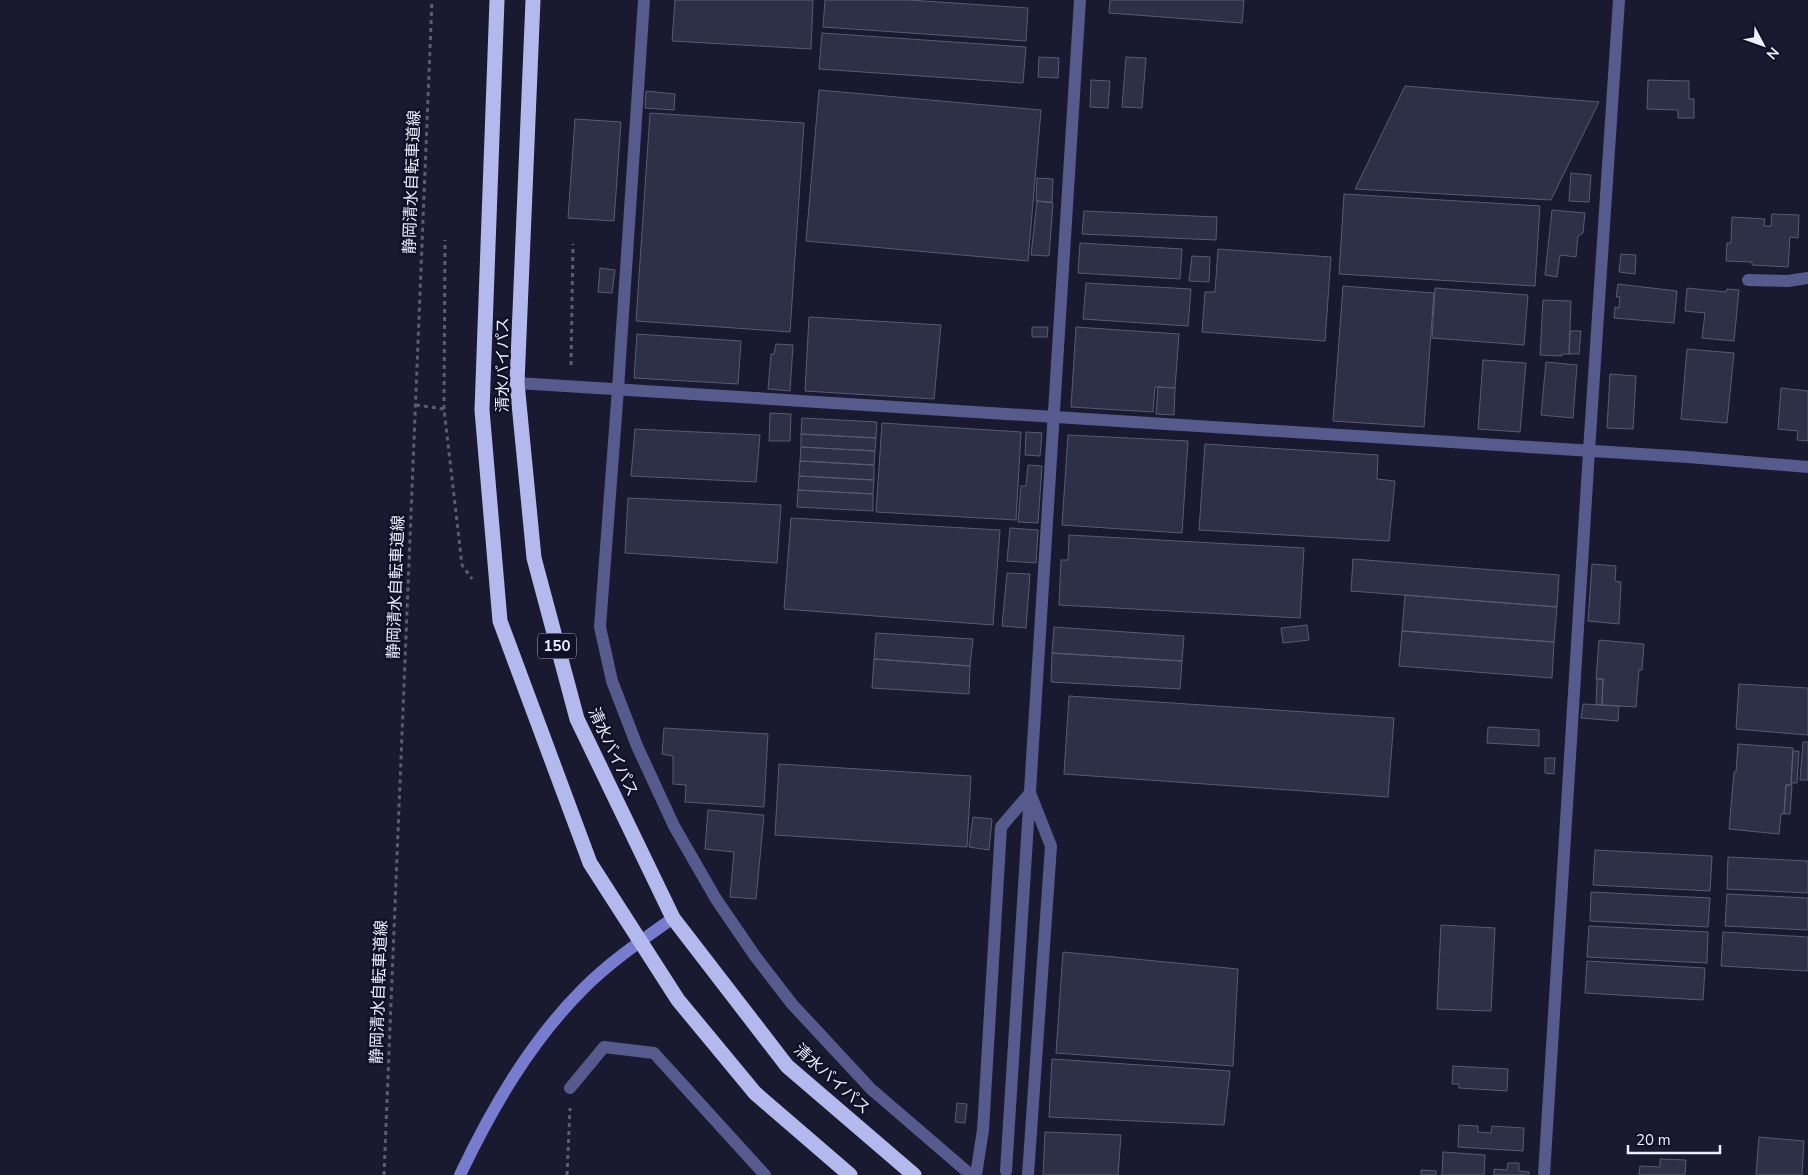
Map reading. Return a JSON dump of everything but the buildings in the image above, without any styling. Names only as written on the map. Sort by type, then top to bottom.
[{"type":"highway","name":"清水バイパス","points":[[497,0],[482,410],[500,621],[590,863],[678,1000],[755,1093],[850,1175]]},
{"type":"highway","name":"清水バイパス","points":[[533,0],[517,383],[534,558],[577,719],[673,918],[787,1066],[914,1175]]},
{"type":"street","points":[[644,0],[600,627],[612,681],[637,746],[674,826],[716,899],[755,956],[792,1004],[871,1089],[971,1175]]},
{"type":"street","points":[[1006,1171],[1080,0]]},
{"type":"street","points":[[1544,1175],[1619,0]]},
{"type":"street","points":[[1748,280],[1788,281],[1808,278]]},
{"type":"street","points":[[517,383],[1688,457],[1808,467]]},
{"type":"street","points":[[976,1175],[983,1130],[1001,827],[1030,793]]},
{"type":"street","points":[[1028,1175],[1051,846],[1030,793]]},
{"type":"street","points":[[460,1175],[489,1115],[535,1045],[583,989],[640,941],[673,918]]},
{"type":"street","points":[[570,1088],[604,1047],[654,1053],[765,1175]]},
{"type":"path","name":"静岡清水自転車道線","points":[[384,1175],[432,0]]},
{"type":"path","points":[[445,240],[444,409],[462,565],[473,581]]},
{"type":"path","points":[[570,386],[572,244]]},
{"type":"path","points":[[416,405],[444,409]]},
{"type":"path","points":[[567,1175],[570,1088]]}]
